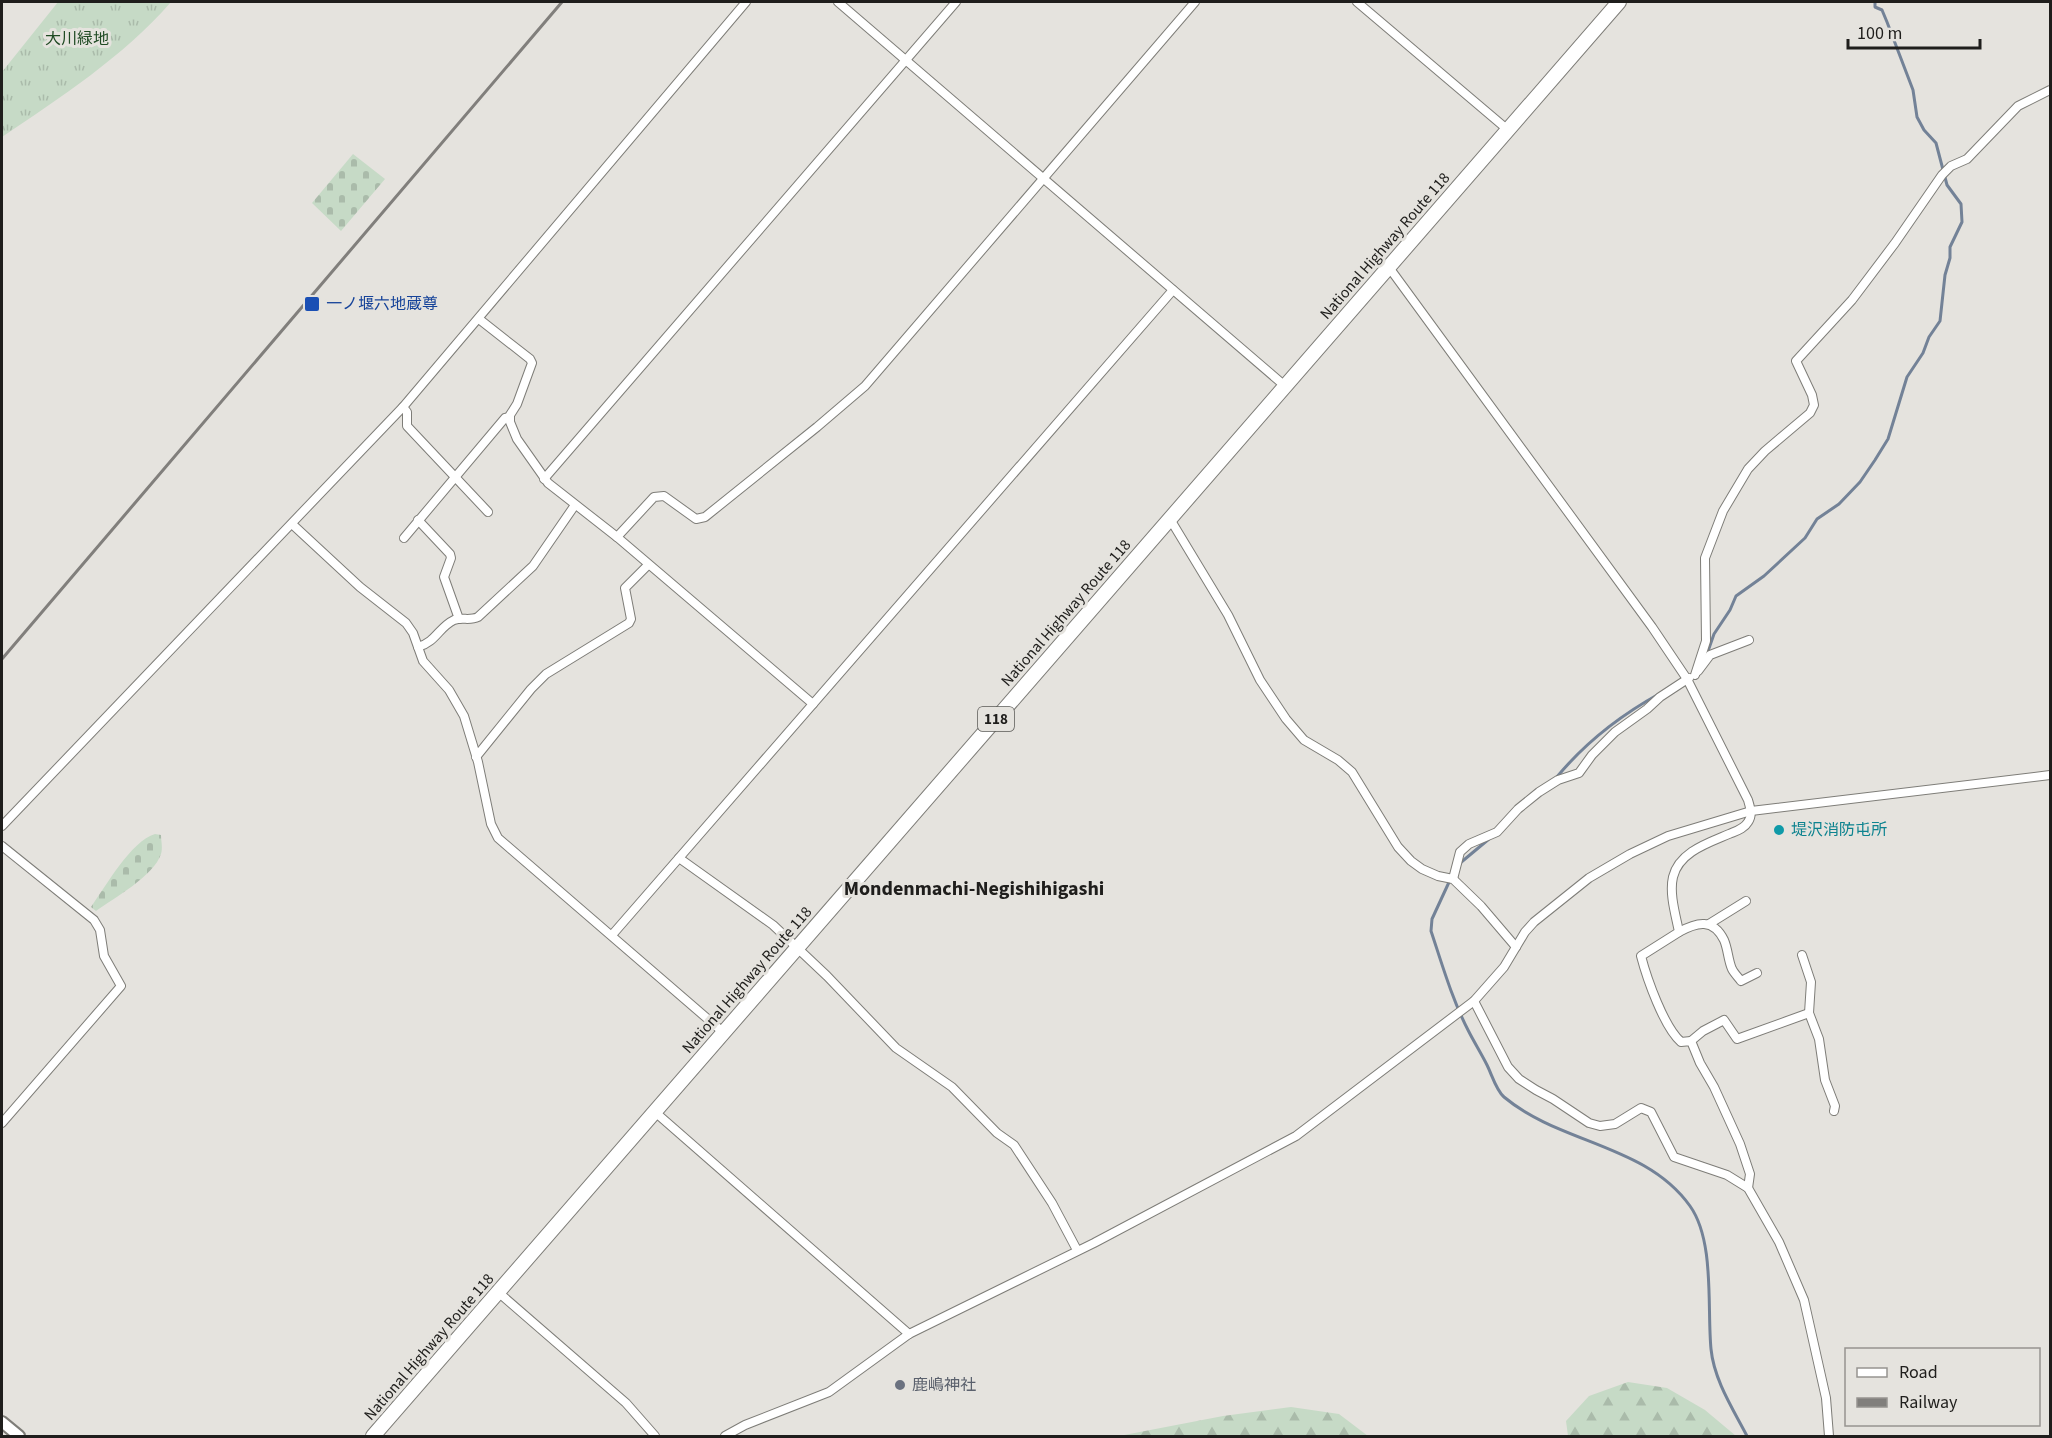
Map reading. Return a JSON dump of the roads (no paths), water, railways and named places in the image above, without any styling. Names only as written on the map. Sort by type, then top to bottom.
[{"type":"highway","name":"National Highway Route 118","points":[[373,1437],[1619,2]]},
{"type":"main road","points":[[2,1422],[19,1437]]},
{"type":"street","points":[[2,826],[403,407],[746,2]]},
{"type":"street","points":[[838,2],[1284,386]]},
{"type":"street","points":[[544,479],[956,2]]},
{"type":"street","points":[[617,537],[654,497],[664,496],[696,519],[705,517],[865,386],[1195,2]]},
{"type":"street","points":[[1357,2],[1508,130]]},
{"type":"street","points":[[1695,675],[1706,641],[1705,558],[1723,511],[1748,469],[1765,451],[1810,413],[1814,405],[1812,395],[1796,361],[1852,300],[1942,175],[1951,166],[1967,159],[2019,106],[2050,90]]},
{"type":"street","points":[[1388,266],[1652,627],[1687,679],[1748,800],[1751,811],[1750,821],[1742,828],[1694,849],[1679,863],[1673,876],[1672,886],[1679,932]]},
{"type":"street","points":[[612,935],[1173,290]]},
{"type":"street","points":[[479,319],[530,359],[532,363],[510,417],[517,439],[544,479],[617,537],[813,704]]},
{"type":"street","points":[[403,407],[407,412],[407,426],[488,512]]},
{"type":"street","points":[[404,538],[505,418],[510,417]]},
{"type":"street","points":[[418,647],[428,644],[448,624],[459,619],[473,620],[478,617],[521,578],[544,551],[575,505]]},
{"type":"street","points":[[1170,519],[1228,615],[1260,680],[1286,719],[1304,740],[1338,760],[1352,772],[1398,847],[1411,861],[1438,876],[1453,879],[1481,906],[1516,947]]},
{"type":"street","points":[[418,520],[450,554],[451,558],[444,577],[459,619]]},
{"type":"street","points":[[292,524],[360,587],[406,623],[413,633],[423,661],[458,702],[464,716],[491,824],[498,838],[724,1033]]},
{"type":"street","points":[[476,757],[531,689],[546,675],[629,623],[631,619],[625,588],[648,565]]},
{"type":"street","points":[[1453,879],[1460,852],[1469,844],[1497,831],[1518,809],[1539,792],[1558,780],[1579,773],[1592,755],[1615,732],[1660,697],[1695,675],[1710,655],[1749,640]]},
{"type":"street","points":[[725,1437],[745,1425],[829,1392],[909,1334],[1296,1136],[1474,1001],[1504,967],[1534,922],[1589,878],[1668,836],[1751,811],[2050,775]]},
{"type":"street","points":[[2,846],[94,920],[100,930],[104,956],[121,986],[2,1123]]},
{"type":"street","points":[[679,858],[773,925],[896,1047],[952,1087],[997,1133],[1014,1145],[1052,1203],[1077,1250]]},
{"type":"street","points":[[1709,924],[1746,901]]},
{"type":"street","points":[[1757,974],[1741,981],[1732,969],[1724,939],[1709,924],[1703,923],[1692,925],[1679,932],[1641,957],[1649,981],[1673,1034],[1681,1042],[1691,1041],[1703,1031],[1724,1020],[1737,1039],[1809,1013]]},
{"type":"street","points":[[1802,955],[1811,982],[1809,1013],[1819,1039],[1826,1080],[1835,1106],[1834,1111]]},
{"type":"street","points":[[1474,1001],[1508,1067],[1519,1079],[1589,1123],[1600,1126],[1615,1124],[1641,1108],[1646,1109],[1651,1112],[1674,1156],[1727,1175],[1748,1188],[1779,1242],[1804,1300],[1826,1398],[1829,1437]]},
{"type":"street","points":[[1691,1041],[1740,1144],[1750,1174],[1748,1188]]},
{"type":"street","points":[[655,1112],[909,1334]]},
{"type":"street","points":[[498,1292],[626,1403],[655,1437]]},
{"type":"waterway","points":[[1707,654],[1714,634],[1730,610],[1736,596],[1764,576],[1805,538],[1817,519],[1839,504],[1860,482],[1888,439],[1907,377],[1940,321],[1950,247],[1962,222],[1961,204],[1947,185],[1936,143],[1924,130],[1917,117],[1913,90],[1882,10],[1875,7],[1875,2]]},
{"type":"waterway","points":[[1556,778],[1604,731],[1659,694]]},
{"type":"waterway","points":[[1459,864],[1489,839]]},
{"type":"waterway","points":[[1450,880],[1432,919],[1431,931],[1457,1006],[1501,1094],[1526,1113],[1650,1169],[1672,1185],[1690,1206],[1698,1221],[1707,1256],[1713,1361],[1725,1394],[1747,1436]]},
{"type":"railway","points":[[2,659],[562,2]]},
{"type":"place","name":"一ノ堰六地蔵尊","points":[[312,304]]},
{"type":"place","name":"堤沢消防屯所","points":[[1779,830]]},
{"type":"place","name":"鹿嶋神社","points":[[900,1385]]},
{"type":"district","name":"Mondenmachi-Negishihigashi","points":[[974,889]]},
{"type":"park label","name":"大川緑地","points":[[77,39]]}]
